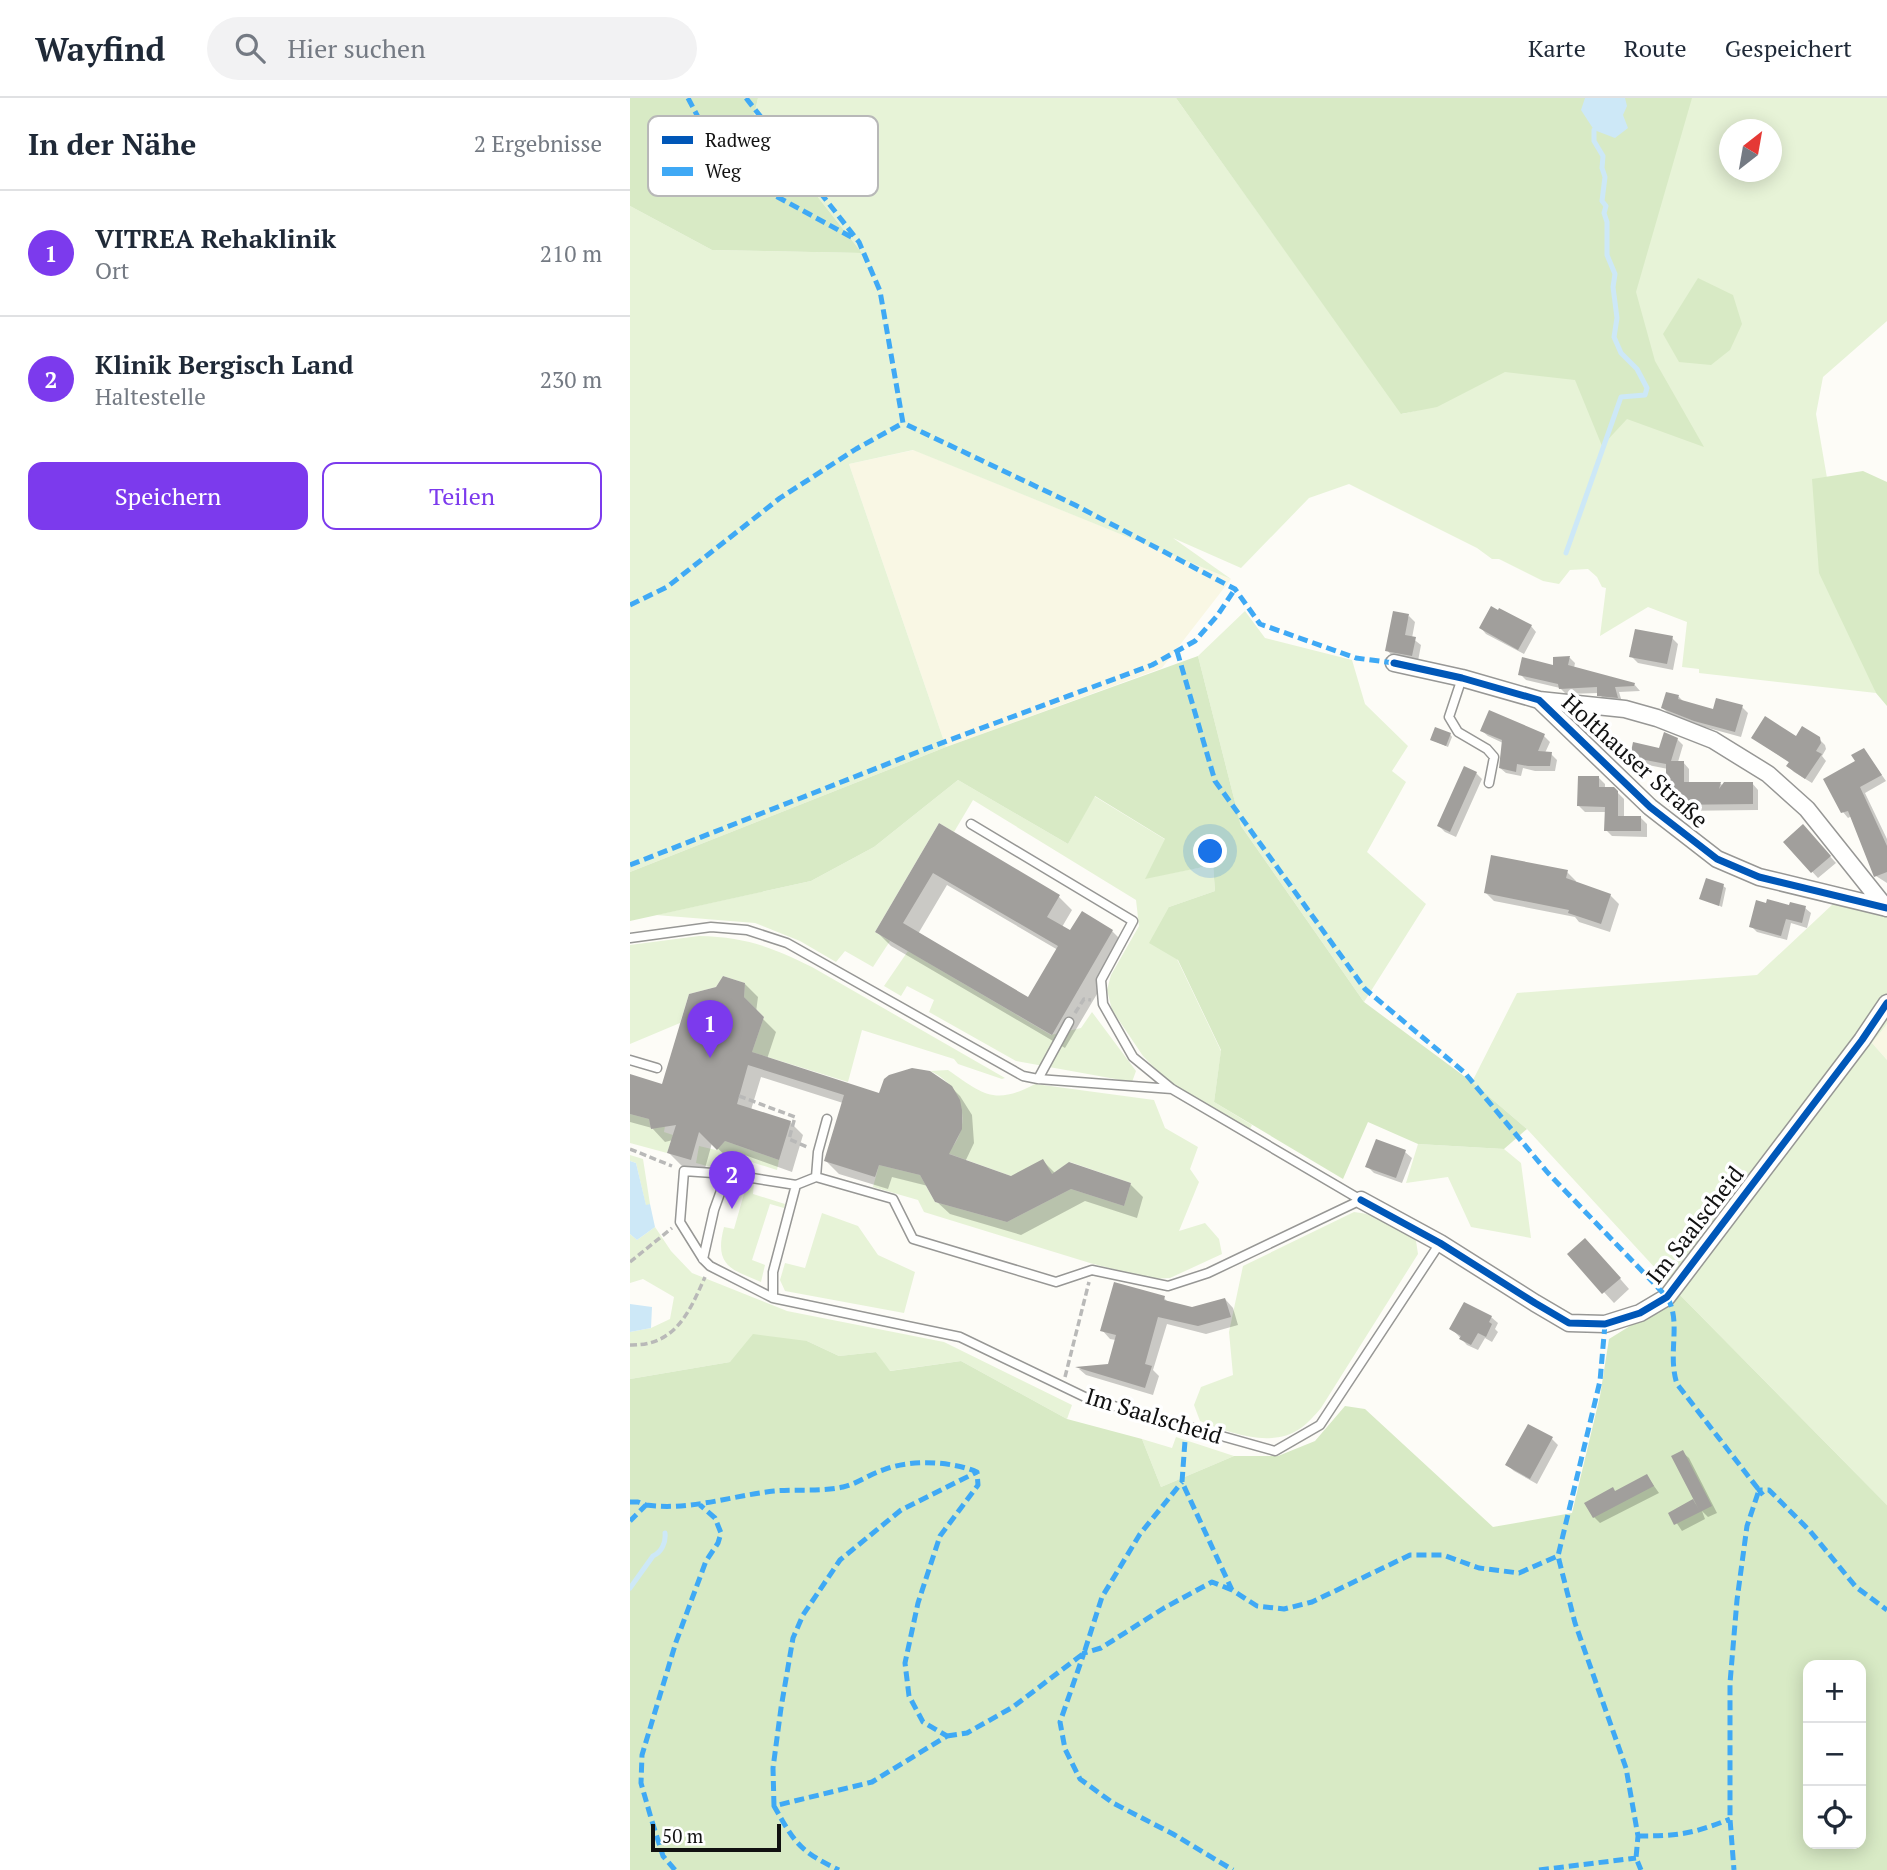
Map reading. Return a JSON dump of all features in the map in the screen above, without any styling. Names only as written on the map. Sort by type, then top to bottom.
[{"type":"street","name":"Holthauser Straße","points":[[1394,663],[1462,678],[1539,700],[1625,709],[1657,718],[1713,740],[1769,774],[1807,809],[1887,908]]},
{"type":"street","name":"Holthauser Straße","points":[[1539,700],[1650,807],[1717,859],[1759,877],[1887,908]]},
{"type":"street","name":"Im Saalscheid","points":[[1361,1200],[1440,1243],[1569,1323],[1605,1324],[1640,1313],[1667,1297],[1862,1040],[1887,1003]]},
{"type":"lane","points":[[1462,678],[1450,717],[1458,732],[1487,749],[1494,757],[1489,783]]},
{"type":"lane","name":"Im Saalscheid","points":[[971,824],[1133,921],[1101,980],[1103,1004],[1133,1057],[1172,1089],[1361,1200]]},
{"type":"lane","points":[[630,938],[711,927],[747,929],[787,943],[1023,1076],[1172,1089]]},
{"type":"lane","points":[[1038,1079],[1069,1022]]},
{"type":"lane","points":[[630,1060],[657,1068]]},
{"type":"lane","points":[[816,1177],[818,1152],[827,1119]]},
{"type":"lane","points":[[707,1262],[680,1222],[684,1171],[727,1174],[796,1185],[816,1177],[893,1199],[913,1239],[1056,1282],[1093,1270],[1168,1286],[1208,1273],[1361,1200]]},
{"type":"lane","points":[[707,1262],[714,1210],[727,1174]]},
{"type":"lane","points":[[774,1298],[773,1272],[796,1185]]},
{"type":"lane","name":"Im Saalscheid","points":[[707,1262],[774,1298],[960,1337],[1090,1399],[1275,1451],[1320,1425],[1440,1243]]},
{"type":"path","points":[[739,1096],[795,1117],[789,1139],[818,1152]]},
{"type":"path","points":[[630,1149],[684,1171]]},
{"type":"path","points":[[630,1262],[680,1222]]},
{"type":"path","points":[[630,1345],[644,1346],[670,1334],[689,1314],[707,1262]]},
{"type":"path","points":[[1063,1387],[1084,1300]]},
{"type":"shaded area","points":[[914,450],[1231,579],[1162,668],[946,747],[849,464]]},
{"type":"shaded area","points":[[1887,1024],[1887,1060],[1872,1043]]},
{"type":"green space","points":[[630,98],[758,98],[754,116],[648,116],[648,196],[817,196],[862,253],[712,250],[630,206]]},
{"type":"green space","points":[[758,98],[1176,98],[1402,414],[1419,410],[1328,98],[1887,98],[1887,321],[1823,377],[1816,414],[1842,565],[1876,693],[1699,673],[1699,669],[1682,667],[1687,622],[1648,607],[1600,636],[1606,588],[1602,587],[1597,577],[1588,569],[1570,570],[1559,584],[1543,581],[1499,559],[1492,559],[1477,548],[1349,484],[1309,498],[1241,568],[1173,538],[1231,579],[913,450],[849,464],[946,747],[630,872],[630,206],[712,250],[862,253],[817,196],[878,196],[878,116],[754,116]]},
{"type":"green space","points":[[1176,98],[1692,98],[1636,292],[1655,361],[1704,447],[1627,419],[1602,446],[1575,380],[1505,372],[1437,407],[1401,414]]},
{"type":"green space","points":[[1698,278],[1733,295],[1742,324],[1730,350],[1711,365],[1679,362],[1663,334]]},
{"type":"green space","points":[[1863,471],[1887,482],[1887,706],[1876,693],[1819,573],[1812,479]]},
{"type":"green space","points":[[1245,611],[1265,638],[1352,660],[1365,704],[1408,746],[1392,771],[1406,782],[1367,852],[1426,904],[1364,1002],[1241,826],[1198,656]]},
{"type":"green space","points":[[1198,656],[1241,826],[1364,1002],[1472,1082],[1527,1129],[1504,1149],[1418,1144],[1368,1122],[1343,1179],[1214,1102],[1221,1050],[1178,960],[1149,943],[1169,907],[1215,891],[1213,865],[1145,879],[1165,839],[1095,796],[1068,844],[958,780],[874,847],[811,881],[630,921],[630,872],[946,747]]},
{"type":"green space","points":[[958,780],[1068,844],[1094,796],[1166,840],[1146,878],[1213,865],[1215,891],[1169,907],[1177,959],[1221,1051],[1214,1102],[1252,1125],[1249,1131],[1174,1088],[1143,1056],[1112,1010],[1107,990],[1111,975],[1139,926],[1136,900],[973,800],[954,832],[939,823],[875,932],[890,941],[873,967],[845,951],[836,962],[800,941],[755,923],[656,915],[811,881],[874,847]]},
{"type":"green space","points":[[1833,904],[1887,914],[1887,1024],[1872,1043],[1887,1060],[1887,1505],[1680,1295],[1527,1129],[1472,1082],[1517,993],[1757,975]]},
{"type":"green space","points":[[699,936],[745,941],[797,960],[1005,1078],[862,1030],[848,1082],[752,1052],[764,1017],[744,997],[745,983],[723,976],[716,987],[689,994],[680,1023],[630,1044],[630,945]]},
{"type":"green space","points":[[908,951],[1051,1035],[1081,1028],[1092,1012],[1136,1071],[1132,1082],[1016,1061],[929,1012],[934,1000],[907,986],[901,996],[884,986]]},
{"type":"green space","points":[[948,1070],[980,1091],[999,1096],[1021,1091],[1035,1084],[1154,1100],[1165,1128],[1198,1147],[1190,1169],[1199,1182],[1179,1231],[1205,1223],[1219,1239],[1222,1254],[1170,1278],[1151,1279],[924,1212],[918,1200],[873,1187],[879,1165],[920,1175],[935,1202],[1007,1222],[1071,1189],[1124,1206],[1131,1183],[1070,1162],[1052,1174],[1011,1176],[947,1153],[961,1131],[961,1108],[951,1086],[930,1071]]},
{"type":"green space","points":[[630,1114],[649,1119],[651,1129],[665,1126],[664,1132],[673,1135],[667,1153],[630,1143]]},
{"type":"green space","points":[[725,1141],[779,1160],[777,1170],[742,1159],[729,1172],[696,1163],[699,1146],[716,1150]]},
{"type":"green space","points":[[1418,1144],[1504,1149],[1521,1163],[1531,1238],[1471,1227],[1448,1177],[1406,1183]]},
{"type":"green space","points":[[630,1155],[643,1159],[650,1204],[646,1206],[636,1163],[630,1161]]},
{"type":"green space","points":[[754,1182],[753,1194],[785,1204],[784,1208],[770,1204],[752,1260],[765,1265],[761,1282],[733,1269],[723,1258],[721,1250],[724,1227],[734,1229],[747,1183]]},
{"type":"green space","points":[[1354,1212],[1379,1218],[1402,1230],[1416,1241],[1418,1254],[1321,1408],[1301,1428],[1277,1437],[1251,1437],[1200,1421],[1194,1405],[1201,1387],[1233,1375],[1229,1332],[1243,1266]]},
{"type":"green space","points":[[822,1213],[858,1226],[878,1255],[915,1272],[904,1313],[785,1291],[780,1280],[785,1263],[805,1268]]},
{"type":"green space","points":[[655,1227],[671,1251],[692,1273],[787,1311],[944,1342],[1072,1405],[1067,1419],[961,1361],[889,1371],[876,1352],[839,1356],[807,1341],[730,1362],[630,1379],[630,1332],[651,1328],[670,1319],[674,1297],[643,1279],[630,1283],[630,1234],[637,1240]]},
{"type":"green space","points":[[1680,1295],[1887,1505],[1887,1870],[630,1870],[630,1379],[730,1362],[753,1334],[807,1341],[839,1356],[876,1352],[890,1371],[961,1361],[1067,1419],[1142,1439],[1161,1487],[1234,1456],[1278,1456],[1315,1441],[1345,1406],[1365,1409],[1493,1527],[1572,1513],[1600,1396],[1609,1339]]},
{"type":"green space","points":[[1176,1437],[1234,1456],[1161,1487],[1142,1439],[1172,1448]]},
{"type":"water","points":[[1585,98],[1625,98],[1627,106],[1623,115],[1628,128],[1615,138],[1594,130],[1581,110]]},
{"type":"water","points":[[630,1161],[636,1163],[646,1205],[650,1204],[655,1227],[637,1240],[630,1234]]},
{"type":"water","points":[[630,1304],[652,1307],[651,1328],[630,1332]]},
{"type":"building","points":[[1491,606],[1532,625],[1518,650],[1479,628]]},
{"type":"building","points":[[1393,611],[1409,614],[1405,635],[1416,637],[1412,656],[1385,651]]},
{"type":"building","points":[[1635,629],[1673,636],[1667,664],[1629,657]]},
{"type":"building","points":[[1570,656],[1568,665],[1635,683],[1634,686],[1615,687],[1618,698],[1597,696],[1597,687],[1559,689],[1558,684],[1518,675],[1522,657],[1553,665],[1553,657]]},
{"type":"building","points":[[1666,692],[1679,695],[1678,699],[1713,709],[1716,698],[1743,705],[1735,732],[1694,721],[1661,708]]},
{"type":"building","points":[[1489,710],[1545,734],[1538,751],[1552,752],[1550,766],[1517,764],[1516,772],[1499,768],[1502,740],[1480,731]]},
{"type":"building","points":[[1765,716],[1796,736],[1802,726],[1820,737],[1821,743],[1816,751],[1822,754],[1805,779],[1786,766],[1789,762],[1751,738]]},
{"type":"building","points":[[1435,727],[1451,733],[1446,746],[1430,740]]},
{"type":"building","points":[[1664,732],[1678,738],[1671,761],[1684,761],[1684,782],[1721,782],[1719,789],[1724,782],[1753,782],[1753,804],[1666,805],[1666,764],[1630,757],[1633,742],[1659,748]]},
{"type":"building","points":[[1864,748],[1882,775],[1860,787],[1887,846],[1887,872],[1874,877],[1848,811],[1841,813],[1823,779],[1855,761],[1851,755]]},
{"type":"building","points":[[1464,766],[1477,772],[1450,832],[1437,826]]},
{"type":"building","points":[[1578,776],[1599,776],[1599,787],[1614,787],[1618,791],[1618,816],[1641,816],[1641,831],[1604,831],[1605,807],[1577,806]]},
{"type":"building","points":[[939,823],[1060,895],[1047,917],[1070,930],[1082,911],[1113,930],[1052,1035],[875,932]],"holes":[[[933,873],[1058,946],[1028,997],[903,923]]]},
{"type":"building","points":[[1803,824],[1831,856],[1811,873],[1783,842]]},
{"type":"building","points":[[1491,855],[1568,870],[1566,878],[1611,894],[1601,924],[1568,913],[1569,910],[1484,893]]},
{"type":"building","points":[[1706,878],[1724,884],[1719,906],[1699,899]]},
{"type":"building","points":[[1767,899],[1806,906],[1802,923],[1786,919],[1781,936],[1749,927],[1756,900],[1766,903]]},
{"type":"building","points":[[723,976],[745,983],[744,997],[764,1017],[752,1052],[879,1093],[884,1079],[889,1075],[912,1068],[930,1071],[952,1086],[960,1100],[962,1129],[949,1154],[1011,1176],[1043,1159],[1052,1174],[1069,1162],[1131,1183],[1124,1206],[1071,1189],[1007,1222],[935,1202],[920,1175],[879,1165],[875,1177],[824,1161],[844,1095],[748,1065],[737,1104],[791,1121],[779,1160],[725,1141],[717,1150],[699,1132],[691,1160],[667,1153],[676,1125],[651,1129],[649,1119],[630,1114],[630,1074],[662,1084],[689,994],[716,987]]},
{"type":"building","points":[[1376,1139],[1406,1150],[1396,1178],[1365,1167]]},
{"type":"building","points":[[1585,1238],[1621,1278],[1602,1294],[1567,1254]]},
{"type":"building","points":[[1114,1282],[1165,1296],[1164,1300],[1192,1307],[1225,1298],[1231,1317],[1198,1326],[1158,1317],[1145,1364],[1152,1366],[1145,1388],[1075,1367],[1108,1364],[1116,1335],[1100,1331]]},
{"type":"building","points":[[1464,1302],[1492,1316],[1489,1322],[1492,1324],[1486,1337],[1478,1333],[1471,1345],[1459,1339],[1461,1336],[1449,1329]]},
{"type":"building","points":[[1528,1424],[1553,1437],[1530,1479],[1505,1465]]},
{"type":"building","points":[[1683,1450],[1712,1506],[1700,1512],[1671,1456]]},
{"type":"building","points":[[1647,1474],[1654,1486],[1593,1518],[1584,1503],[1613,1487],[1615,1491]]},
{"type":"building","points":[[1693,1499],[1700,1512],[1674,1525],[1668,1513]]},
{"type":"waterway","points":[[1566,553],[1621,397],[1645,395],[1647,388],[1637,369],[1621,353],[1614,337],[1617,318],[1613,287],[1615,274],[1607,255],[1607,222],[1604,213],[1606,206],[1602,201],[1605,177],[1602,168],[1603,156],[1594,141],[1594,130]]},
{"type":"waterway","points":[[630,1588],[661,1549],[665,1533]]},
{"type":"marked path","points":[[688,98],[697,116]]},
{"type":"marked path","points":[[746,98],[760,116]]},
{"type":"marked path","points":[[776,196],[853,238]]},
{"type":"marked path","points":[[823,196],[859,242],[880,291],[903,423],[1075,505],[1235,589],[1260,624],[1356,658],[1394,663]]},
{"type":"marked path","points":[[630,605],[667,587],[780,498],[856,449],[903,423]]},
{"type":"marked path","points":[[630,865],[928,748],[1152,665],[1195,641],[1217,616],[1235,589]]},
{"type":"marked path","points":[[1177,651],[1215,781],[1365,989],[1464,1072],[1548,1173],[1667,1297],[1673,1317],[1673,1361],[1677,1384],[1759,1490],[1747,1526],[1730,1683],[1730,1819],[1734,1870]]},
{"type":"marked path","points":[[1605,1324],[1600,1381],[1558,1556],[1575,1623],[1626,1768],[1638,1836],[1636,1858],[1641,1870]]},
{"type":"marked path","points":[[1186,1427],[1182,1482],[1232,1590],[1257,1606],[1284,1609],[1312,1602],[1410,1555],[1443,1555],[1479,1568],[1519,1573],[1558,1556]]},
{"type":"marked path","points":[[646,1505],[678,1506],[774,1491],[835,1489],[905,1464],[955,1465],[977,1472],[978,1485],[940,1536],[918,1603],[905,1663],[909,1696],[923,1722],[947,1736],[872,1782],[774,1806],[799,1845],[839,1870]]},
{"type":"marked path","points":[[774,1806],[773,1768],[781,1708],[793,1638],[803,1615],[840,1560],[901,1510],[977,1472]]},
{"type":"marked path","points":[[947,1736],[967,1733],[1013,1707],[1084,1653],[1102,1597],[1140,1534],[1182,1482]]},
{"type":"marked path","points":[[1763,1495],[1759,1490],[1769,1490],[1810,1531],[1856,1587],[1887,1610]]},
{"type":"marked path","points":[[630,1502],[646,1505],[630,1521]]},
{"type":"marked path","points":[[675,1870],[663,1856],[651,1818],[641,1783],[642,1755],[676,1642],[706,1561],[721,1533],[715,1518],[700,1505]]},
{"type":"marked path","points":[[1232,1590],[1212,1582],[1164,1608],[1101,1648],[1084,1653],[1060,1722],[1065,1749],[1080,1779],[1113,1803],[1173,1834],[1233,1870]]},
{"type":"marked path","points":[[1638,1836],[1685,1833],[1730,1819]]},
{"type":"marked path","points":[[1539,1870],[1636,1858]]},
{"type":"cycle path","points":[[1394,663],[1462,678],[1539,700],[1650,807],[1717,859],[1759,877],[1887,908]]},
{"type":"cycle path","points":[[1361,1200],[1440,1243],[1569,1323],[1605,1324],[1640,1313],[1667,1297],[1862,1040],[1887,1003]]},
{"type":"place","name":"VITREA Rehaklinik","points":[[710,1058]]},
{"type":"place","name":"Klinik Bergisch Land","points":[[732,1209]]}]
